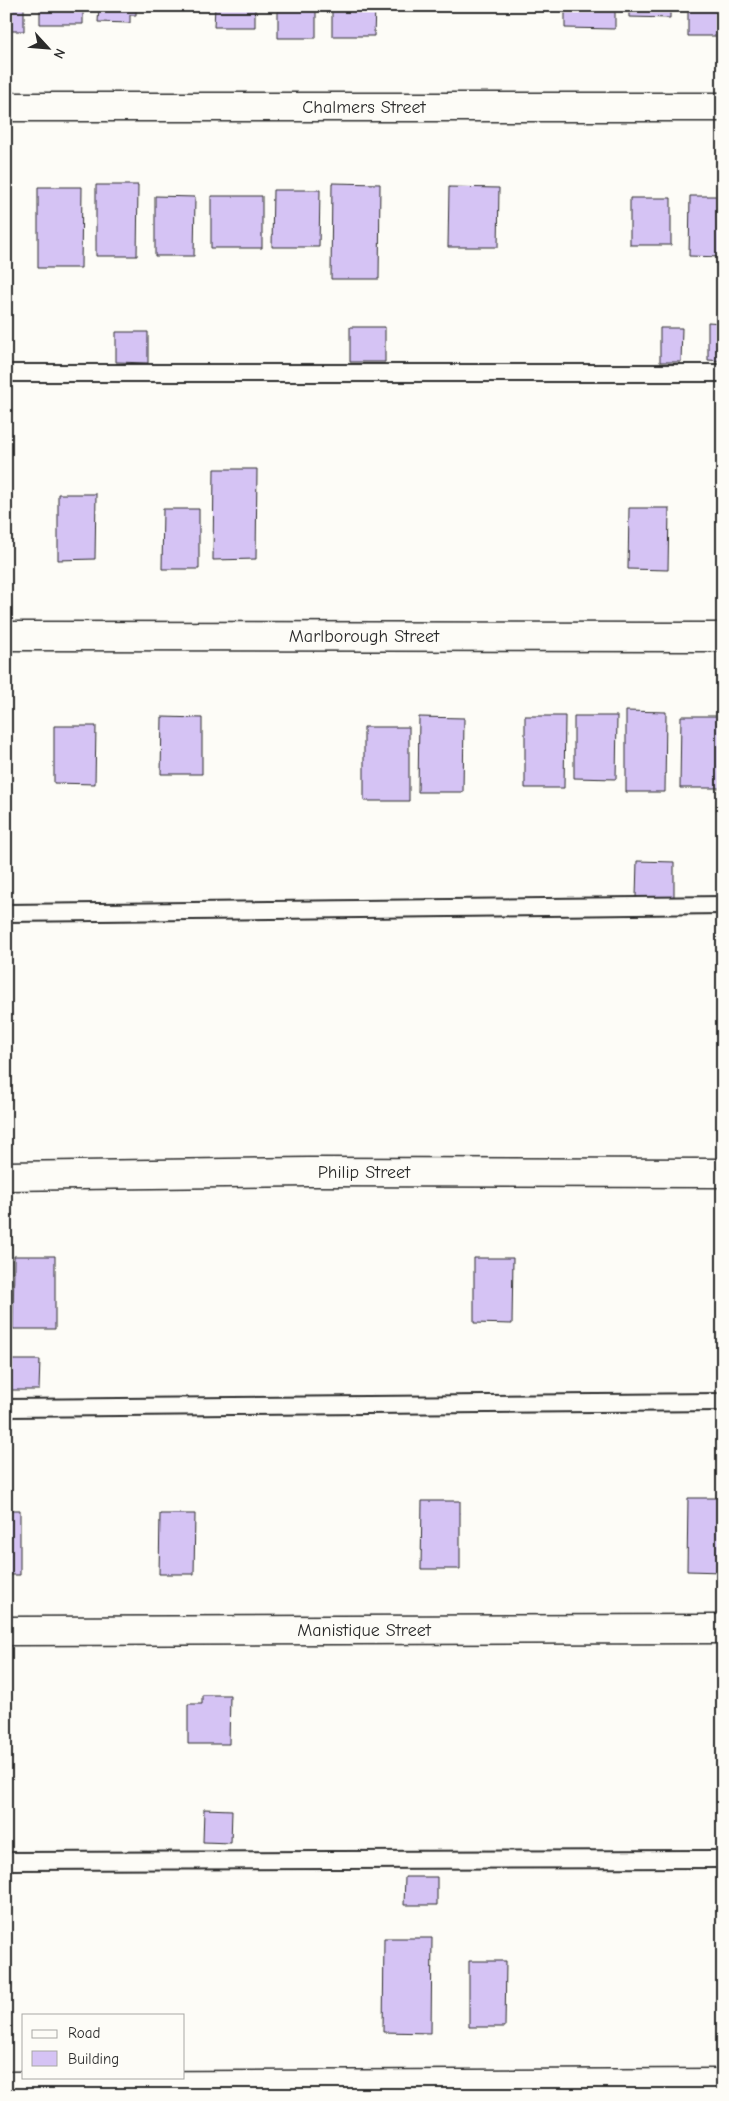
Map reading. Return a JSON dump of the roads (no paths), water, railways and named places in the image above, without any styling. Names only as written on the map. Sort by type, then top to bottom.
[{"type":"street","name":"Chalmers Street","points":[[6,107],[723,107]]},
{"type":"street","name":"Marlborough Street","points":[[6,636],[723,637]]},
{"type":"street","name":"Philip Street","points":[[6,1176],[309,1172],[723,1173]]},
{"type":"street","name":"Manistique Street","points":[[6,1631],[723,1629]]},
{"type":"street","points":[[6,2086],[723,2084]]},
{"type":"lane","points":[[6,373],[723,373]]},
{"type":"lane","points":[[6,913],[723,905]]},
{"type":"lane","points":[[6,1408],[723,1402]]},
{"type":"lane","points":[[6,1861],[723,1860]]}]
